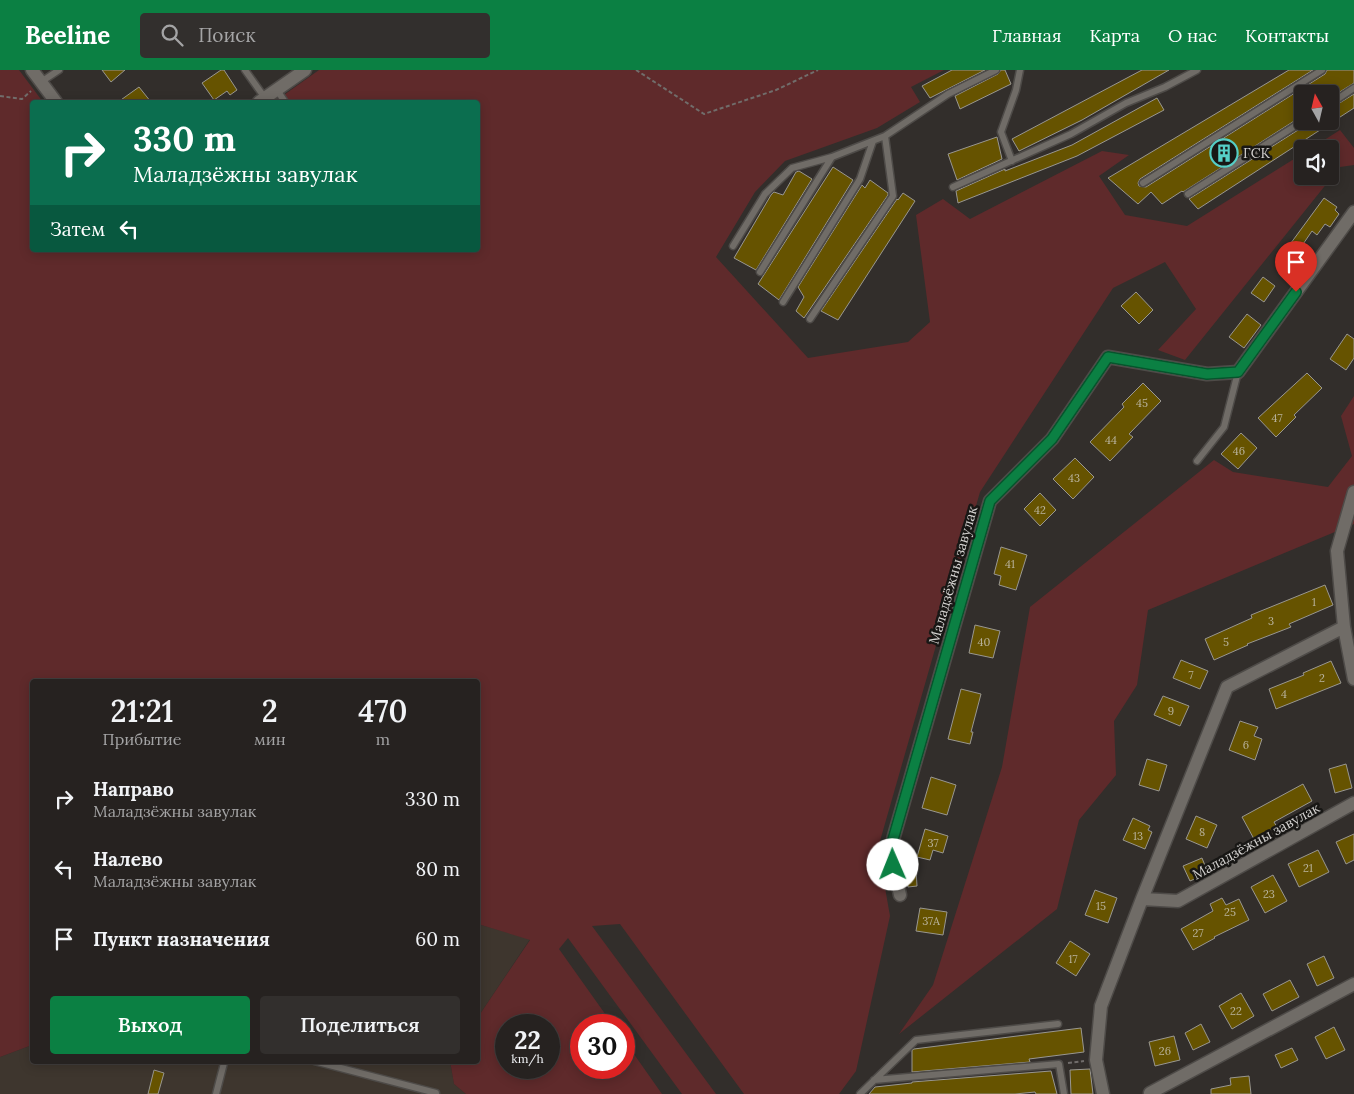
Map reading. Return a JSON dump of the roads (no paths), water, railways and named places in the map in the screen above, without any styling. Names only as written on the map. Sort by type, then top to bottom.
[{"type":"street","points":[[32,70],[54,100]]},
{"type":"street","points":[[262,100],[305,70]]},
{"type":"street","points":[[1238,372],[1354,212]]},
{"type":"street","name":"Маладзёжны завулак","points":[[900,895],[890,850],[990,501],[1052,439],[1108,357],[1207,374],[1238,372]]},
{"type":"street","points":[[1354,492],[1337,551],[1344,627],[1354,679]]},
{"type":"street","points":[[1103,1094],[1096,1060],[1101,1006],[1227,686],[1344,627]]},
{"type":"street","name":"Маладзёжны завулак","points":[[1142,899],[1178,901],[1354,803]]},
{"type":"street","points":[[1150,1093],[1354,984]]},
{"type":"lane","points":[[41,82],[59,70]]},
{"type":"lane","points":[[244,70],[262,100]]},
{"type":"lane","points":[[733,246],[765,194],[792,168],[832,158],[885,136],[948,94],[996,70]]},
{"type":"lane","points":[[1012,161],[1001,132],[1016,90],[1020,70]]},
{"type":"lane","points":[[954,187],[1071,134],[1126,103],[1197,70]]},
{"type":"lane","points":[[1143,184],[1322,70]]},
{"type":"lane","points":[[1339,98],[1354,88]]},
{"type":"lane","points":[[277,90],[284,100]]},
{"type":"lane","points":[[1188,194],[1294,126]]},
{"type":"lane","points":[[810,319],[893,196],[885,136]]},
{"type":"lane","points":[[783,302],[860,179],[873,141]]},
{"type":"lane","points":[[760,272],[832,158]]},
{"type":"lane","points":[[1197,461],[1224,427],[1238,372]]},
{"type":"lane","points":[[860,1094],[916,1040],[1058,1024]]},
{"type":"lane","points":[[216,1094],[224,1064]]},
{"type":"lane","points":[[325,1064],[436,1094]]},
{"type":"lane","points":[[874,1080],[1059,1064],[1064,1094]]},
{"type":"place","name":"ГСК","points":[[1224,153]]}]
